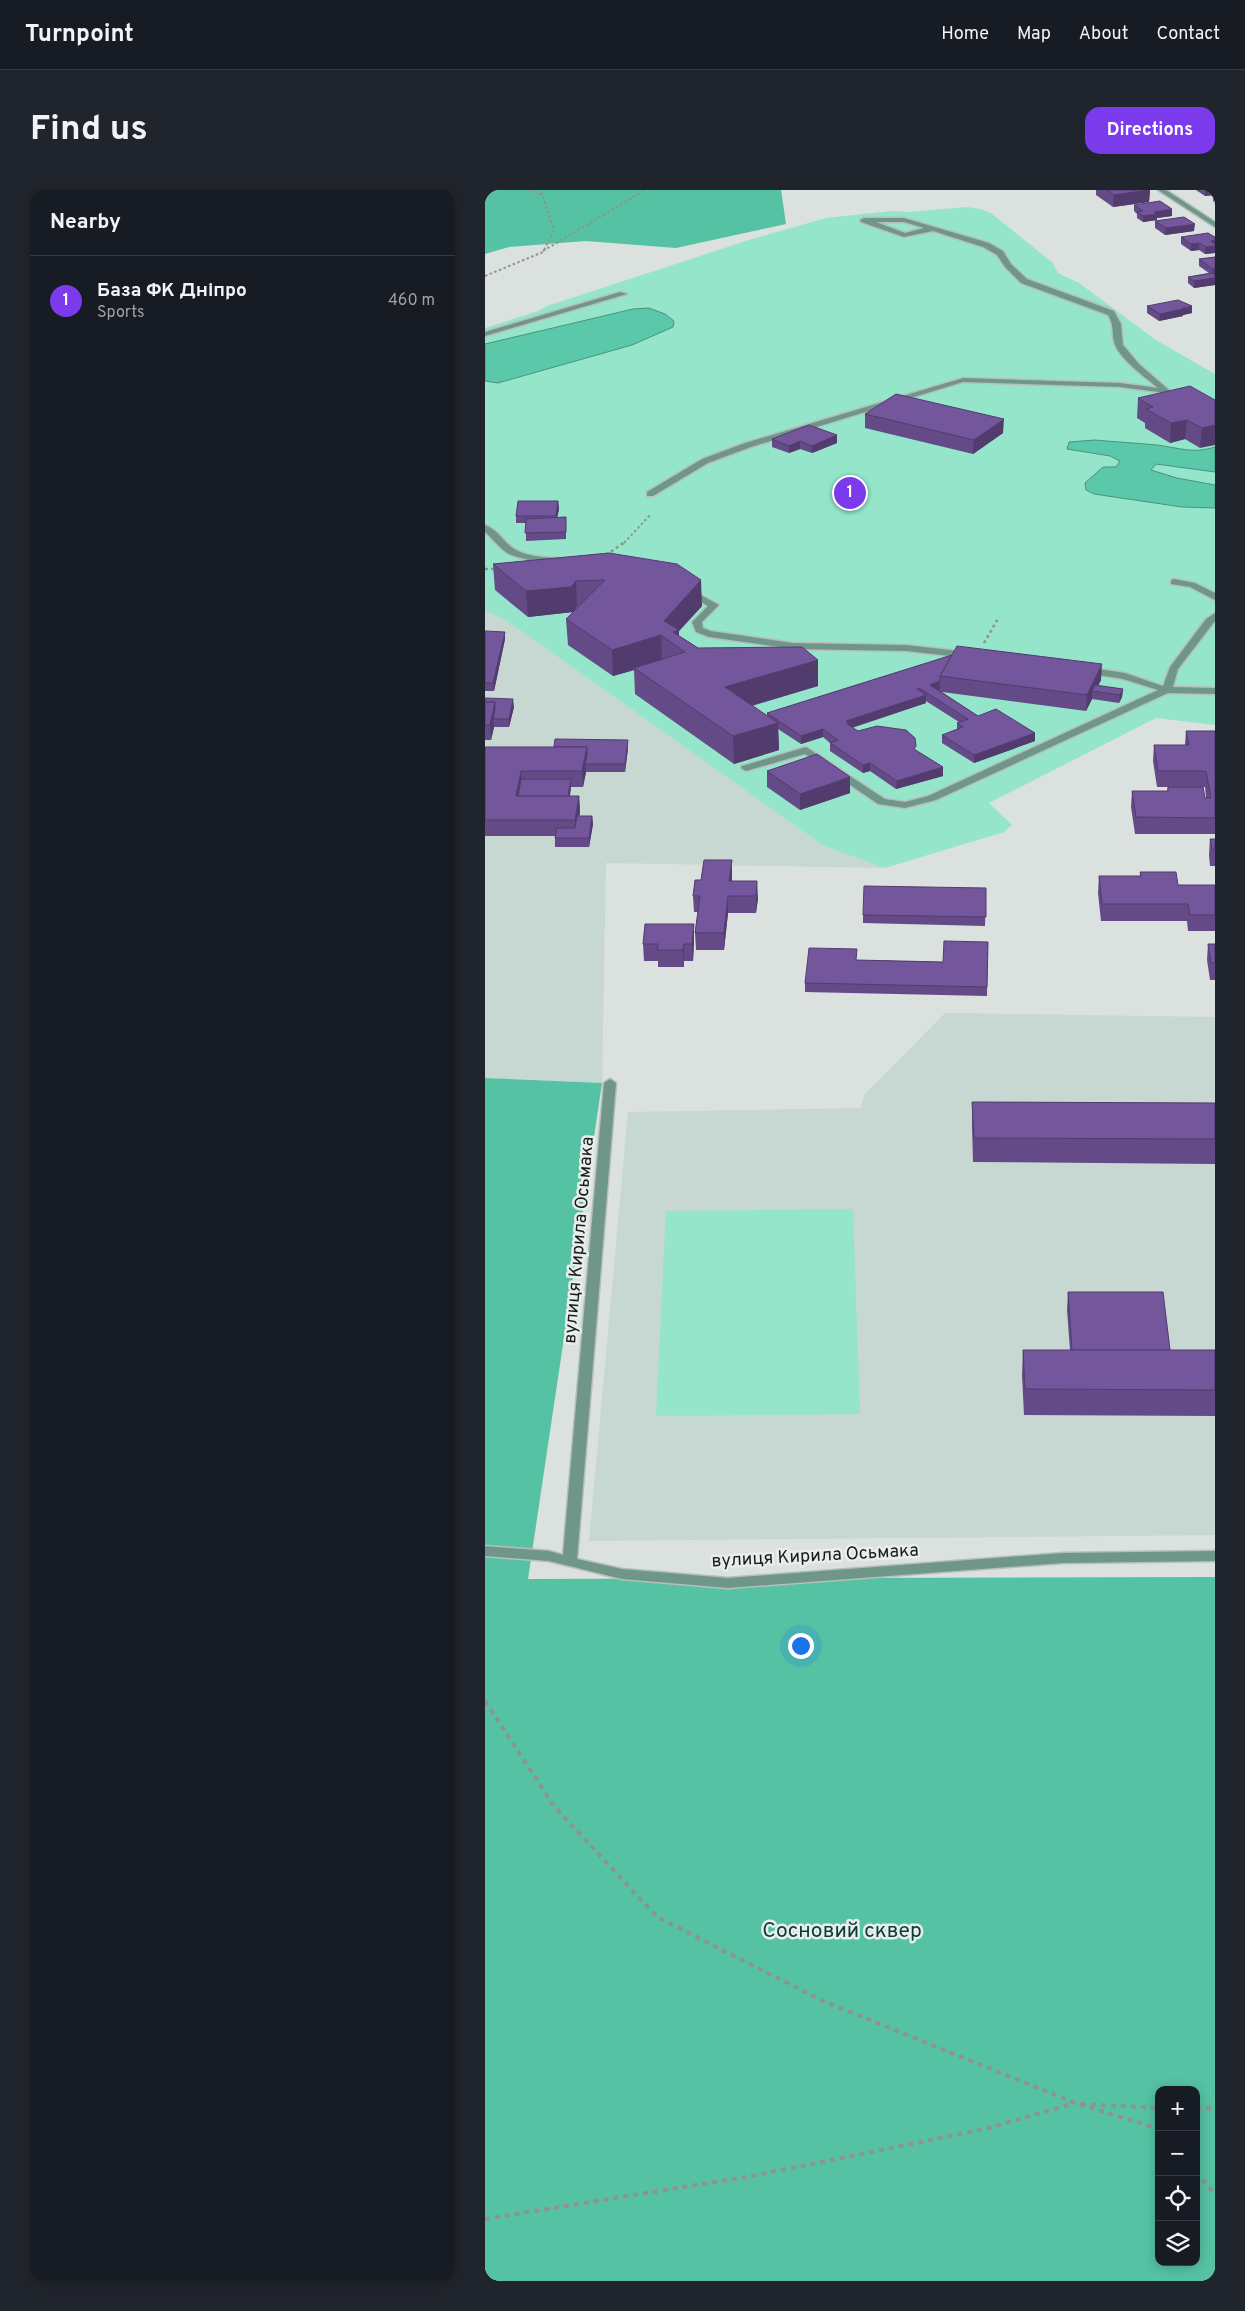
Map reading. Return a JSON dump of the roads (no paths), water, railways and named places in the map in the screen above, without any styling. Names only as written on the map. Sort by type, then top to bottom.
[{"type":"street","points":[[1161,190],[1215,225]]},
{"type":"street","points":[[650,494],[705,461],[748,445],[963,380],[1120,386],[1170,392],[1136,366],[1119,345],[1117,324],[1111,313],[1024,281],[1008,265],[1000,253],[986,245],[904,220],[864,220],[905,235],[932,229]]},
{"type":"street","points":[[485,334],[623,294]]},
{"type":"street","points":[[485,528],[503,542],[509,550],[528,556],[579,563]]},
{"type":"street","points":[[1174,582],[1192,585],[1215,597]]},
{"type":"street","points":[[681,589],[714,605],[697,622],[699,630],[709,634],[793,646],[906,648],[977,656]]},
{"type":"street","points":[[746,768],[806,750],[883,802],[905,805],[932,798],[1167,690],[1173,669],[1209,621],[1215,616]]},
{"type":"street","points":[[1071,668],[1125,676],[1167,690],[1215,691]]},
{"type":"street","name":"вулиця Кирила Осьмака","points":[[610,1083],[570,1562],[622,1574],[728,1583],[1063,1558],[1215,1556]]},
{"type":"street","points":[[485,1552],[549,1556],[570,1562]]},
{"type":"place","name":"База ФК Дніпро","points":[[850,493]]},
{"type":"park label","name":"Сосновий сквер","points":[[842,1930]]}]
